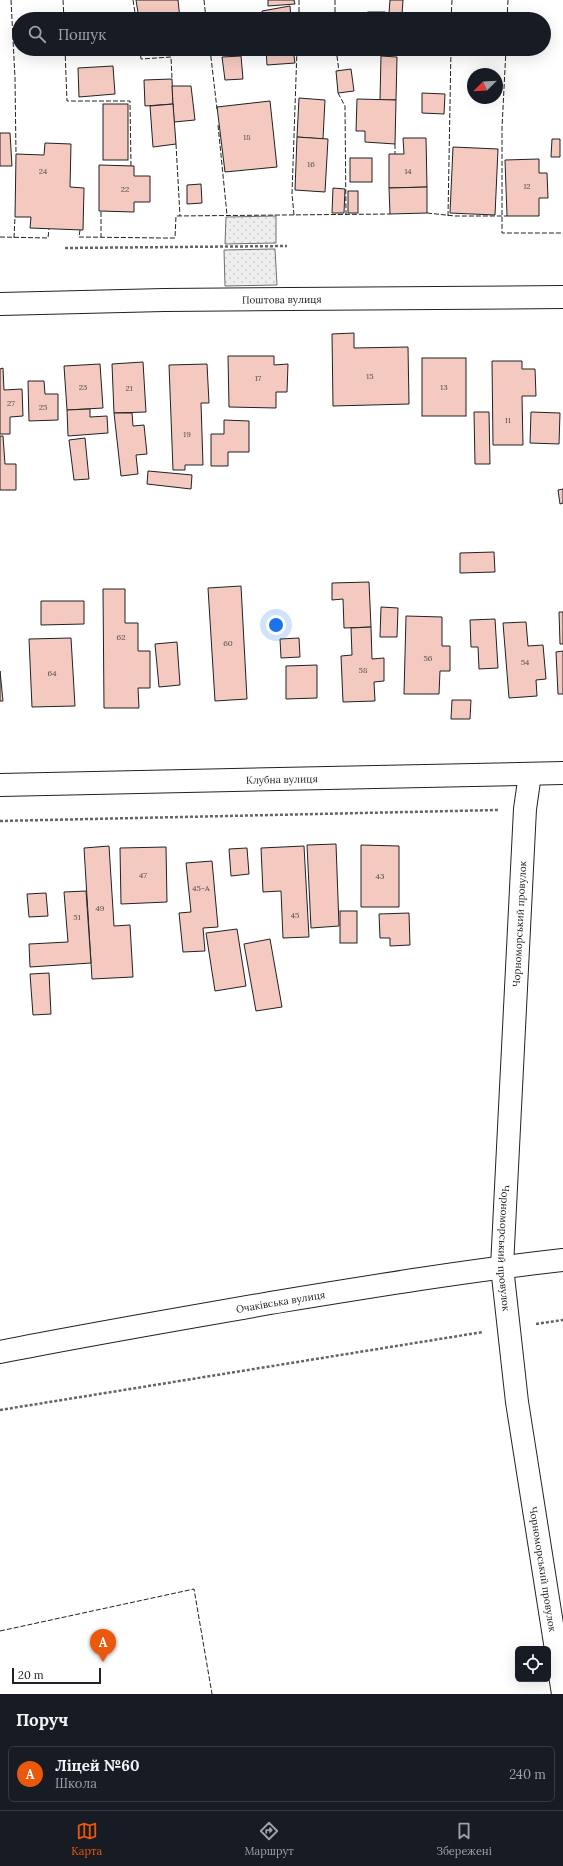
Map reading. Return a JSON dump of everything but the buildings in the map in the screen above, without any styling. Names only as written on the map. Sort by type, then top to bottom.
[{"type":"street","name":"Поштова вулиця","points":[[0,304],[164,300],[377,300],[563,297]]},
{"type":"street","name":"Клубна вулиця","points":[[0,785],[563,773]]},
{"type":"street","name":"Чорноморський провулок","points":[[530,774],[525,809],[502,1266],[517,1402],[562,1694]]},
{"type":"street","name":"Очаківська вулиця","points":[[0,1352],[86,1334],[350,1290],[502,1266],[563,1260]]},
{"type":"path","points":[[65,248],[287,246]]},
{"type":"path","points":[[0,820],[525,809]]},
{"type":"path","points":[[0,1410],[394,1345],[563,1320]]},
{"type":"shaded area","points":[[276,216],[276,243],[225,244],[226,217]]},
{"type":"shaded area","points":[[275,249],[277,285],[225,286],[224,250]]},
{"type":"fence","points":[[11,0],[12,20]]},
{"type":"fence","points":[[63,0],[64,12]]},
{"type":"fence","points":[[133,0],[135,12]]},
{"type":"fence","points":[[204,0],[205,12]]},
{"type":"fence","points":[[299,0],[299,12]]},
{"type":"fence","points":[[335,0],[335,12]]},
{"type":"fence","points":[[451,12],[452,0]]},
{"type":"fence","points":[[507,12],[508,0]]},
{"type":"fence","points":[[14,56],[16,154]]},
{"type":"fence","points":[[65,56],[67,101],[130,101],[131,166]]},
{"type":"fence","points":[[141,56],[141,59],[171,57],[172,79]]},
{"type":"fence","points":[[211,56],[217,109]]},
{"type":"fence","points":[[294,215],[292,194],[297,56]]},
{"type":"fence","points":[[337,56],[339,71]]},
{"type":"fence","points":[[448,216],[451,56]]},
{"type":"fence","points":[[506,56],[502,128],[502,233],[563,233]]},
{"type":"fence","points":[[338,93],[345,106],[346,215]]},
{"type":"fence","points":[[218,125],[227,215]]},
{"type":"fence","points":[[176,144],[180,216]]},
{"type":"fence","points":[[395,144],[395,154]]},
{"type":"fence","points":[[101,212],[101,237]]},
{"type":"fence","points":[[427,213],[455,216],[507,216]]},
{"type":"fence","points":[[80,230],[79,237],[175,238],[176,216],[390,214]]},
{"type":"fence","points":[[14,238],[15,217]]},
{"type":"fence","points":[[0,237],[48,238],[49,229]]},
{"type":"fence","points":[[0,1631],[194,1589],[212,1694]]},
{"type":"place","name":"Ліцей №60","points":[[103,1662]]}]
